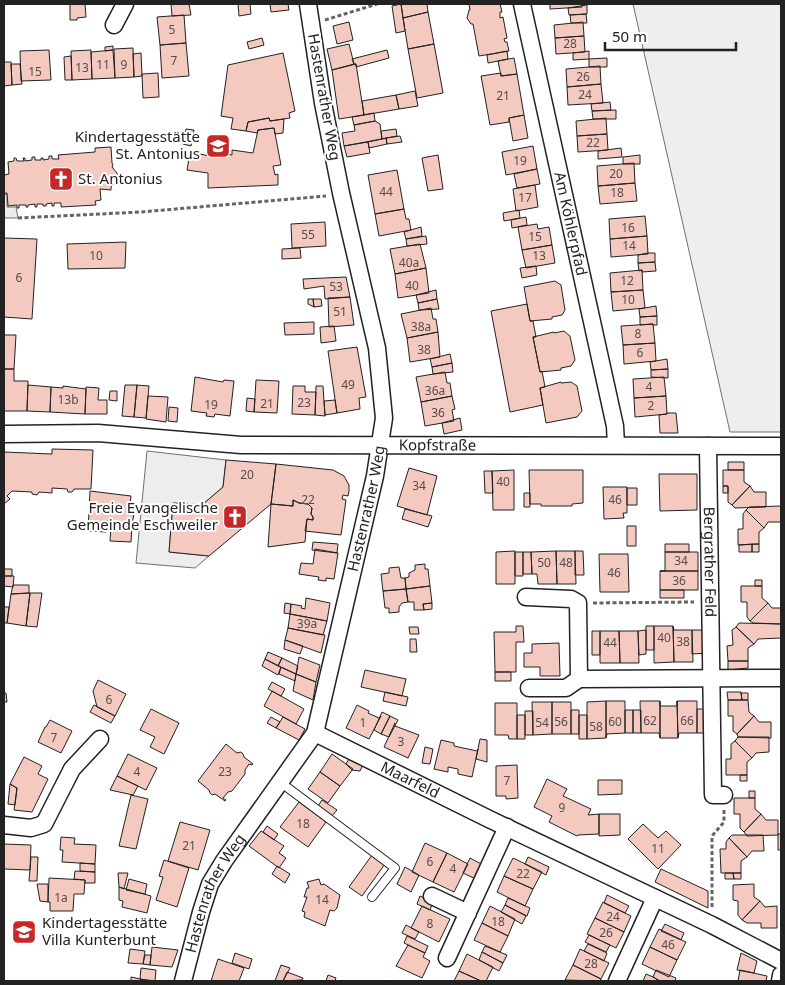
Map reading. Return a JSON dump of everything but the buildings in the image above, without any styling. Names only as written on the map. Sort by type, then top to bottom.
[{"type":"street","points":[[114,25],[125,4]]},
{"type":"street","name":"Hastenrather Weg","points":[[183,981],[210,884],[224,861],[315,733],[373,485],[384,418],[377,348],[341,194],[323,103],[308,4]]},
{"type":"street","name":"Am Köhlerpfad","points":[[522,4],[614,426],[616,445]]},
{"type":"street","name":"Kopfstraße","points":[[4,434],[98,433],[241,445],[781,446]]},
{"type":"street","name":"Bergrather Feld","points":[[708,446],[713,795],[724,795]]},
{"type":"street","points":[[526,597],[571,599],[578,603],[579,679]]},
{"type":"street","points":[[529,688],[566,688],[579,679],[781,678]]},
{"type":"street","name":"Maarfeld","points":[[315,733],[712,925],[781,961]]},
{"type":"street","points":[[4,825],[31,828],[44,824],[72,769],[100,739]]},
{"type":"street","points":[[447,958],[507,827]]},
{"type":"street","points":[[432,896],[468,913]]},
{"type":"street","points":[[617,981],[655,898]]},
{"type":"street","points":[[780,981],[781,975]]},
{"type":"lane","points":[[280,782],[395,868],[372,897]]},
{"type":"path","points":[[311,24],[377,4]]},
{"type":"path","points":[[18,218],[141,212],[341,194]]},
{"type":"path","points":[[578,603],[710,602]]},
{"type":"path","points":[[712,925],[712,836],[724,822],[724,795]]},
{"type":"shaded area","points":[[633,4],[781,4],[781,432],[730,432]]},
{"type":"shaded area","points":[[7,194],[7,207],[16,207],[18,218],[4,218],[4,195]]},
{"type":"shaded area","points":[[147,451],[226,460],[223,487],[202,505],[173,503],[169,552],[209,556],[195,568],[136,563]]},
{"type":"place","name":"Kindertagesstätte St. Antonius","points":[[218,146]]},
{"type":"place","name":"St. Antonius","points":[[61,179]]},
{"type":"place","name":"Freie Evangelische Gemeinde Eschweiler","points":[[235,517]]},
{"type":"place","name":"Kindertagesstätte Villa Kunterbunt","points":[[24,932]]}]
